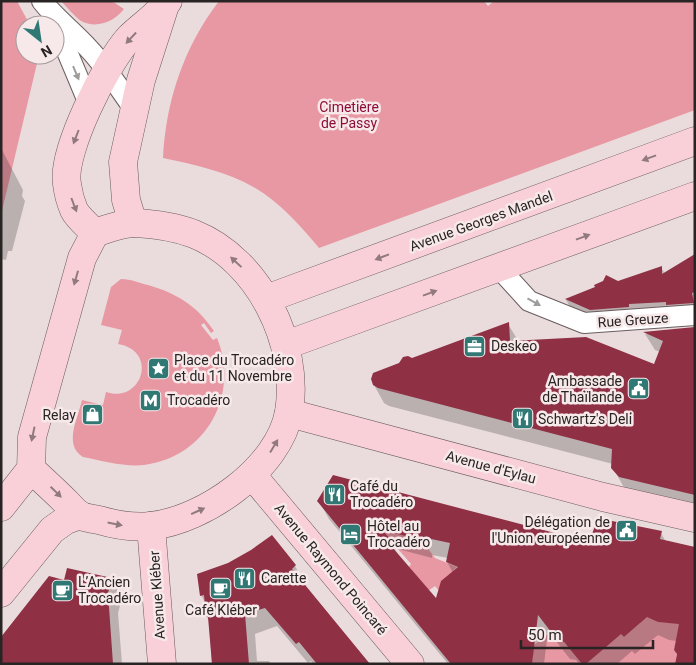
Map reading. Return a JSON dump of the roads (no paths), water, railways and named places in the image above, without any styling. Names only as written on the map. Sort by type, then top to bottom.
[{"type":"main road","points":[[95,233],[74,210],[66,183],[69,155],[89,104],[107,69],[128,39],[165,2]]},
{"type":"main road","points":[[133,223],[126,200],[122,173],[123,162],[141,80],[165,2]]},
{"type":"main road","name":"Avenue Georges Mandel","points":[[266,299],[695,141]]},
{"type":"main road","points":[[286,346],[695,196]]},
{"type":"main road","points":[[1,593],[52,530],[66,520],[80,516],[130,527],[151,526],[181,518],[228,495],[252,475],[266,460],[277,442],[289,413],[290,380],[286,346],[266,299],[242,267],[211,242],[194,234],[173,228],[133,223],[95,233],[82,258],[32,438],[31,469],[3,505]]},
{"type":"main road","name":"Avenue d'Eylau","points":[[289,413],[603,498],[695,518]]},
{"type":"main road","points":[[31,469],[80,516]]},
{"type":"main road","name":"Avenue Raymond Poincaré","points":[[252,475],[410,664]]},
{"type":"main road","name":"Avenue Kléber","points":[[151,526],[162,664]]},
{"type":"street","points":[[46,7],[89,48],[107,69],[134,109]]},
{"type":"street","points":[[46,7],[89,104]]},
{"type":"street","name":"Rue Greuze","points":[[499,268],[529,301],[584,323],[695,315]]},
{"type":"place","name":"Deskeo","points":[[475,346]]},
{"type":"place","name":"Place du Trocadéro et du 11 Novembre","points":[[158,368]]},
{"type":"place","name":"Ambassade de Thaïlande","points":[[638,389]]},
{"type":"place","name":"Trocadéro","points":[[151,400]]},
{"type":"place","name":"Relay","points":[[92,415]]},
{"type":"place","name":"Schwartz's Deli","points":[[522,419]]},
{"type":"place","name":"Café du Trocadéro","points":[[334,494]]},
{"type":"place","name":"Délégation de l'Union européenne","points":[[626,530]]},
{"type":"place","name":"Hôtel au Trocadéro","points":[[351,534]]},
{"type":"place","name":"Carette","points":[[245,578]]},
{"type":"place","name":"Café Kléber","points":[[221,588]]},
{"type":"place","name":"L’Ancien Trocadéro","points":[[62,590]]},
{"type":"park label","name":"Cimetière de Passy","points":[[349,116]]}]
